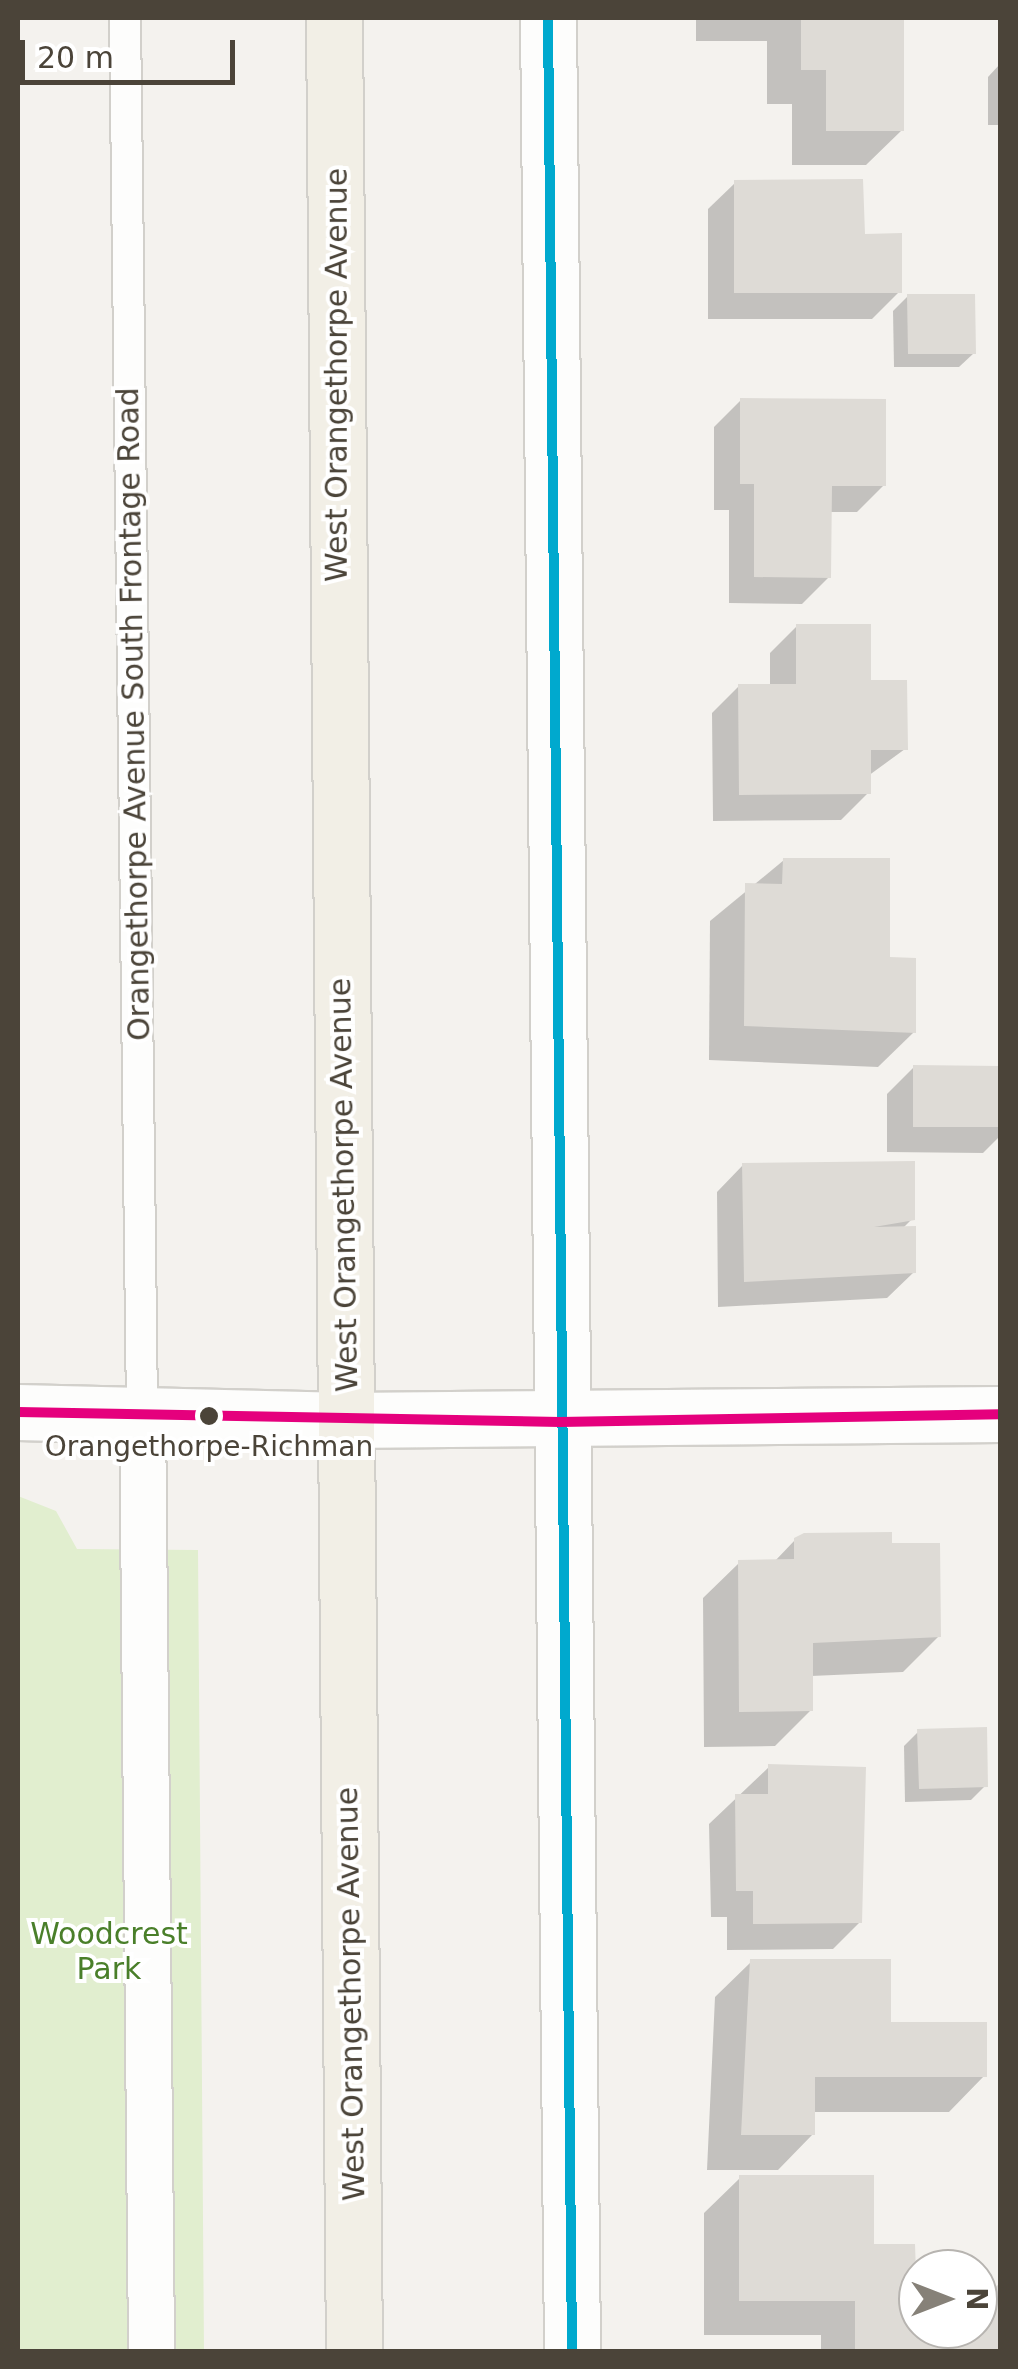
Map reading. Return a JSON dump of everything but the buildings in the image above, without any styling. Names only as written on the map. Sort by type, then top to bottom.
[{"type":"main road","name":"West Orangethorpe Avenue","points":[[334,18],[354,2352]]},
{"type":"street","points":[[548,18],[572,2352]]},
{"type":"street","points":[[142,1410],[151,2352]]},
{"type":"street","points":[[18,1412],[142,1410],[346,1420],[560,1422],[1000,1414]]},
{"type":"lane","name":"Orangethorpe Avenue South Frontage Road","points":[[125,18],[142,1410]]},
{"type":"green space","name":"Woodcrest Park","points":[[18,1496],[56,1511],[77,1549],[198,1550],[204,2351],[18,2351]]},
{"type":"transit line","points":[[548,18],[572,2352]]},
{"type":"transit line","points":[[18,1412],[560,1422],[1000,1414]]},
{"type":"place","name":"Orangethorpe-Richman","points":[[209,1416]]}]
